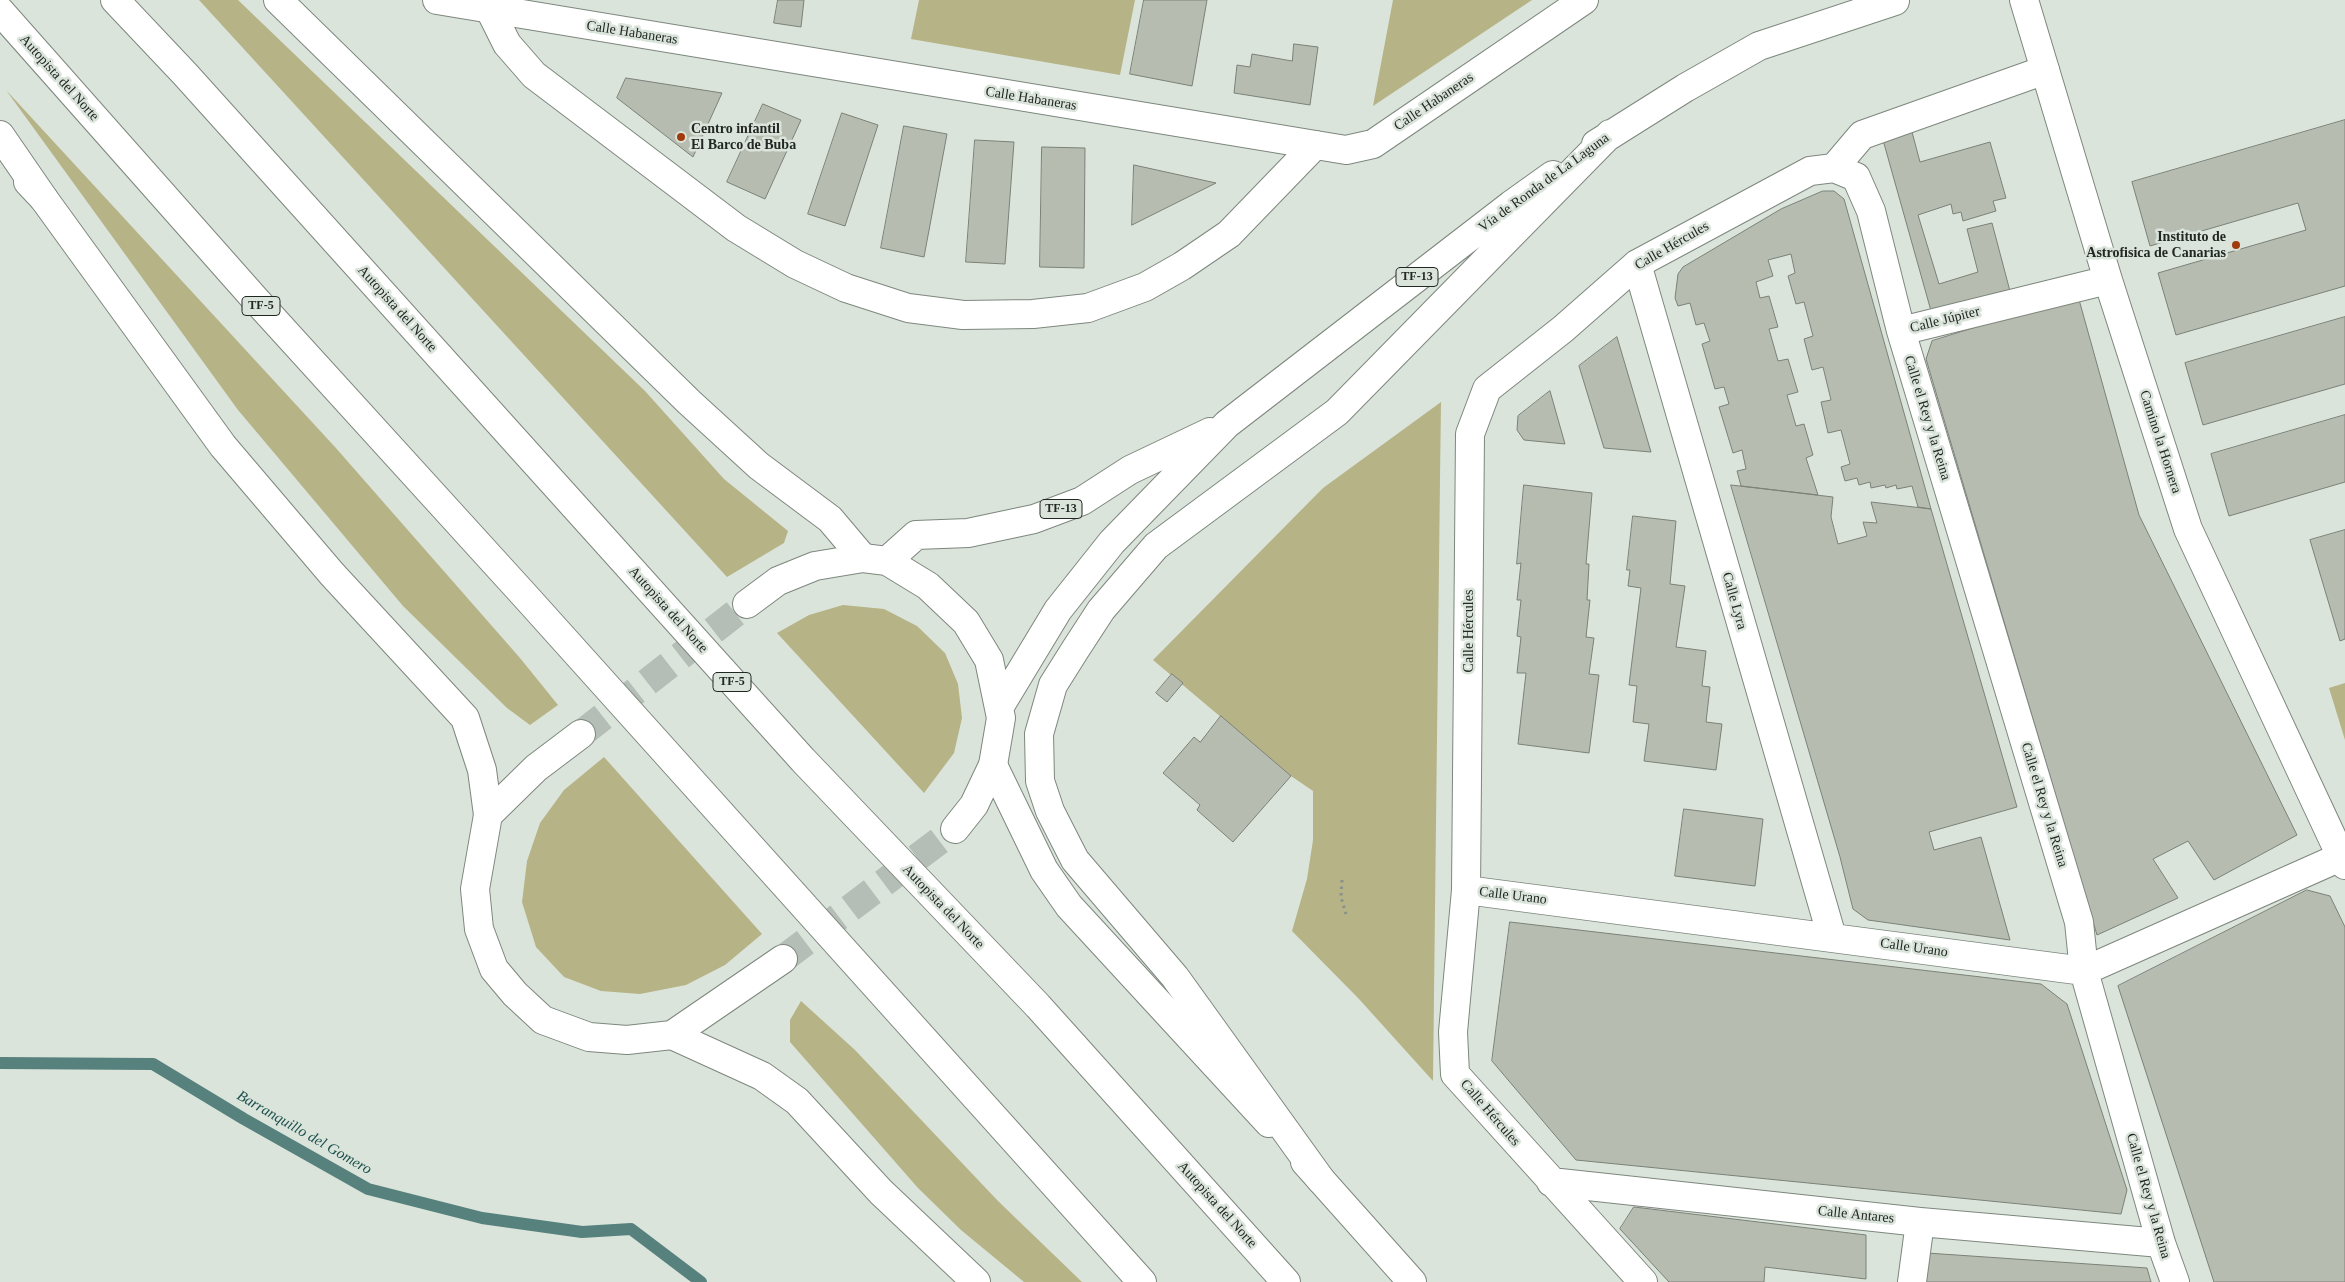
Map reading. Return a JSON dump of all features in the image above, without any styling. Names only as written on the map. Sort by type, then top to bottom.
[{"type":"main road","name":"Autopista del Norte","points":[[115,0],[186,74],[803,760],[1038,1006],[1286,1282]]},
{"type":"main road","points":[[140,0],[186,74]]},
{"type":"main road","points":[[278,0],[689,402],[759,466],[830,519],[875,559],[928,586],[966,622],[989,660],[1001,718],[993,765],[974,805],[955,829]]},
{"type":"main road","name":"Calle Habaneras","points":[[437,0],[1346,150],[1373,144],[1584,0]]},
{"type":"main road","name":"Camino la Hornera","points":[[2024,0],[2108,280],[2188,530],[2344,859]]},
{"type":"main road","name":"Vía de Ronda de La Laguna","points":[[1227,424],[1511,205],[1610,134],[1759,46],[1895,1]]},
{"type":"main road","points":[[490,10],[507,44],[534,76],[736,228],[795,264],[846,288],[908,308],[963,315],[1033,314],[1088,308],[1145,287],[1182,266],[1228,234],[1315,145]]},
{"type":"main road","name":"Autopista del Norte","points":[[0,11],[255,299],[528,598],[1142,1282]]},
{"type":"main road","points":[[1834,168],[1862,135],[2045,70]]},
{"type":"main road","points":[[1321,1180],[1175,977],[1075,860],[1050,811],[1040,781],[1039,734],[1053,686],[1070,657],[1101,610],[1156,546],[1337,412],[1610,134]]},
{"type":"main road","points":[[0,135],[44,199],[223,446],[332,574],[465,718],[482,770],[488,815],[475,889],[479,928],[494,969],[515,994],[543,1020],[589,1037],[627,1040],[672,1035],[783,959]]},
{"type":"main road","points":[[0,152],[44,199]]},
{"type":"main road","name":"Calle Júpiter","points":[[1834,168],[1856,177],[1871,211],[1901,331],[2108,280]]},
{"type":"main road","name":"Calle Hércules","points":[[1643,1282],[1455,1074],[1453,1032],[1466,890],[1470,434],[1487,389],[1563,328],[1637,264],[1810,171],[1834,168]]},
{"type":"main road","name":"Calle Lyra","points":[[1637,264],[1832,937]]},
{"type":"main road","name":"Calle el Rey y la Reina","points":[[1901,331],[2079,922],[2084,971],[2161,1242],[2175,1282]]},
{"type":"main road","name":"TF-13","points":[[875,559],[916,535],[968,534],[1034,519],[1082,501],[1130,470],[1227,424]]},
{"type":"main road","name":"TF-13","points":[[1000,706],[1058,610],[1112,542],[1227,424]]},
{"type":"main road","points":[[747,604],[778,581],[815,566],[875,559]]},
{"type":"main road","points":[[488,815],[536,768],[581,734]]},
{"type":"main road","points":[[993,765],[1044,870],[1069,906],[1321,1180],[1412,1282]]},
{"type":"main road","points":[[2084,971],[2344,859]]},
{"type":"main road","name":"Calle Urano","points":[[1466,890],[2084,971]]},
{"type":"main road","points":[[672,1035],[762,1076],[797,1101],[881,1192],[976,1282]]},
{"type":"main road","name":"Calle Antares","points":[[1551,1182],[1920,1222],[2161,1242]]},
{"type":"main road","points":[[1912,1282],[1920,1222]]},
{"type":"path","points":[[1342,880],[1341,897],[1346,914]]},
{"type":"shaded area","points":[[199,0],[238,0],[645,391],[724,479],[788,531],[784,543],[727,577]]},
{"type":"shaded area","points":[[919,0],[1135,0],[1120,75],[911,39]]},
{"type":"shaded area","points":[[1393,0],[1532,0],[1373,106]]},
{"type":"shaded area","points":[[6,90],[335,447],[520,658],[558,705],[530,725],[507,708],[403,606],[238,410]]},
{"type":"shaded area","points":[[1441,402],[1433,1081],[1359,999],[1292,931],[1307,879],[1313,840],[1313,791],[1291,776],[1153,660],[1323,488]]},
{"type":"shaded area","points":[[843,605],[884,609],[917,626],[945,653],[958,684],[962,718],[954,753],[924,793],[777,633],[809,615]]},
{"type":"shaded area","points":[[2345,683],[2345,740],[2329,688]]},
{"type":"shaded area","points":[[604,757],[762,934],[725,965],[686,985],[640,994],[601,991],[564,977],[536,947],[522,902],[527,861],[540,823],[564,790]]},
{"type":"shaded area","points":[[801,1001],[855,1050],[998,1201],[1082,1282],[1024,1282],[961,1230],[918,1188],[790,1042],[790,1020]]},
{"type":"building","points":[[778,0],[804,0],[801,27],[774,23]]},
{"type":"building","points":[[1144,0],[1207,0],[1192,86],[1130,74]]},
{"type":"building","points":[[1294,44],[1318,47],[1310,105],[1234,93],[1237,65],[1250,67],[1252,54],[1292,61]]},
{"type":"building","points":[[626,78],[722,93],[693,157],[617,98]]},
{"type":"building","points":[[763,104],[801,120],[765,199],[727,182]]},
{"type":"building","points":[[842,113],[878,125],[845,226],[808,214]]},
{"type":"building","points":[[2345,120],[2345,286],[2176,335],[2158,273],[2306,230],[2298,203],[2150,246],[2132,182]]},
{"type":"building","points":[[904,126],[947,134],[924,257],[881,248]]},
{"type":"building","points":[[1912,132],[1920,162],[1990,142],[2006,198],[1993,201],[1996,211],[1963,221],[1961,212],[1953,214],[1951,204],[1918,215],[1939,284],[1978,272],[1967,229],[1992,223],[2011,295],[1933,318],[1883,140]]},
{"type":"building","points":[[975,140],[1014,142],[1005,264],[966,262]]},
{"type":"building","points":[[1042,147],[1085,148],[1084,268],[1040,267]]},
{"type":"building","points":[[1134,165],[1216,183],[1132,225]]},
{"type":"building","points":[[1823,191],[1834,191],[1844,199],[1931,509],[1918,507],[1912,486],[1897,489],[1896,485],[1886,488],[1885,485],[1871,488],[1870,482],[1859,485],[1857,478],[1845,481],[1841,467],[1850,464],[1841,430],[1828,433],[1821,402],[1831,400],[1823,367],[1812,370],[1804,339],[1813,336],[1804,302],[1796,304],[1788,276],[1795,273],[1791,254],[1768,260],[1773,276],[1756,282],[1760,298],[1769,296],[1778,327],[1769,329],[1778,361],[1788,359],[1798,392],[1787,395],[1796,426],[1804,424],[1813,455],[1806,458],[1818,495],[1741,486],[1737,471],[1746,469],[1742,450],[1733,453],[1719,407],[1729,404],[1724,387],[1715,389],[1702,344],[1710,341],[1704,323],[1696,325],[1690,303],[1678,306],[1675,298],[1678,274],[1683,267],[1781,209]]},
{"type":"building","points":[[2078,296],[2139,515],[2297,835],[2214,880],[2188,841],[2153,859],[2178,898],[2097,935],[1926,359],[1932,341]]},
{"type":"building","points":[[2345,317],[2345,384],[2203,425],[2185,363]]},
{"type":"building","points":[[1617,337],[1651,452],[1604,448],[1579,366]]},
{"type":"building","points":[[1550,391],[1565,444],[1524,440],[1517,430],[1518,416]]},
{"type":"building","points":[[2345,415],[2345,482],[2229,516],[2211,454]]},
{"type":"building","points":[[1524,485],[1592,493],[1586,564],[1589,564],[1587,600],[1590,600],[1586,637],[1594,638],[1589,674],[1599,675],[1589,753],[1518,744],[1526,673],[1517,673],[1521,637],[1517,636],[1521,600],[1517,600],[1521,563],[1517,564]]},
{"type":"building","points":[[1731,485],[1833,497],[1831,517],[1838,544],[1867,536],[1863,522],[1877,523],[1871,502],[1931,509],[2017,807],[1929,832],[1934,850],[1981,837],[2010,940],[1868,920],[1853,909],[1840,857]]},
{"type":"building","points":[[1633,516],[1676,521],[1670,584],[1685,586],[1676,647],[1706,651],[1702,686],[1710,687],[1706,722],[1722,724],[1716,770],[1644,761],[1649,724],[1633,722],[1637,686],[1629,685],[1641,588],[1628,586],[1630,570],[1627,570]]},
{"type":"building","points":[[2345,530],[2345,639],[2340,641],[2310,540]]},
{"type":"building","points":[[1172,674],[1183,683],[1167,702],[1156,693]]},
{"type":"building","points":[[1221,716],[1291,776],[1233,842],[1197,810],[1200,805],[1163,773],[1194,737],[1200,742]]},
{"type":"building","points":[[1684,809],[1763,819],[1755,886],[1675,876]]},
{"type":"building","points":[[2307,890],[2330,896],[2345,927],[2345,1282],[2214,1282],[2118,986]]},
{"type":"building","points":[[1510,922],[2041,984],[2067,1004],[2127,1190],[2121,1214],[1576,1160],[1492,1061]]},
{"type":"building","points":[[1634,1207],[1866,1235],[1866,1279],[1765,1267],[1764,1282],[1669,1282],[1620,1229]]},
{"type":"building","points":[[1927,1253],[2147,1268],[2151,1282],[1923,1282]]},
{"type":"waterway","name":"Barranquillo del Gomero","points":[[0,1063],[153,1064],[244,1119],[368,1189],[482,1218],[582,1232],[631,1229],[701,1282]]},
{"type":"tunnel","points":[[581,734],[747,604]]},
{"type":"tunnel","points":[[783,959],[955,829]]},
{"type":"place","name":"Centro infantil El Barco de Buba","points":[[681,137]]},
{"type":"place","name":"Instituto de Astrofisica de Canarias","points":[[2236,245]]}]
